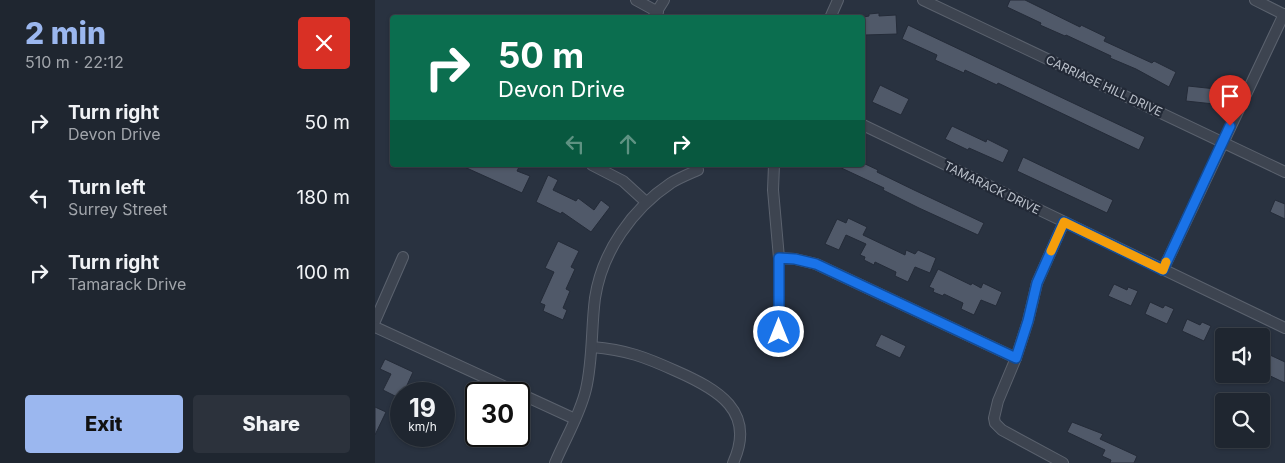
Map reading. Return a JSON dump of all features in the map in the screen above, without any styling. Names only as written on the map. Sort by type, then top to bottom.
[{"type":"street","points":[[636,0],[656,15],[664,0]]},
{"type":"street","points":[[831,15],[838,0]]},
{"type":"street","name":"CARRIAGE HILL DRIVE","points":[[923,0],[1285,172]]},
{"type":"street","points":[[1163,270],[1284,14],[1255,0]]},
{"type":"street","name":"TAMARACK DRIVE","points":[[865,126],[1285,328]]},
{"type":"street","points":[[596,167],[623,181],[646,202]]},
{"type":"street","points":[[774,167],[773,190],[779,258],[779,332]]},
{"type":"street","points":[[555,463],[586,390],[592,348],[595,299],[603,268],[616,240],[646,202],[672,182],[698,170]]},
{"type":"street","points":[[1063,463],[1001,430],[995,423],[995,412],[1016,358],[1028,321],[1037,283],[1064,222]]},
{"type":"street","points":[[375,321],[403,257]]},
{"type":"street","points":[[779,258],[795,259],[816,264],[1016,358]]},
{"type":"street","points":[[375,327],[575,419]]},
{"type":"street","points":[[592,348],[612,349],[641,355],[690,377],[719,394],[734,409],[740,429],[739,446],[733,463]]},
{"type":"building","points":[[1010,0],[1025,0],[1080,27],[1081,25],[1106,37],[1104,41],[1176,72],[1169,87],[1136,69],[1110,58],[1111,56],[1040,25],[1041,23],[1007,7]]},
{"type":"building","points":[[879,13],[879,16],[896,15],[897,34],[865,35],[865,17],[869,16],[869,14]]},
{"type":"building","points":[[908,25],[1145,137],[1139,150],[998,83],[997,85],[965,70],[964,73],[935,60],[937,55],[902,39]]},
{"type":"building","points":[[880,85],[909,99],[901,115],[872,102]]},
{"type":"building","points":[[1188,86],[1216,89],[1214,104],[1186,101]]},
{"type":"building","points":[[952,126],[986,142],[987,139],[1009,150],[1003,163],[945,139]]},
{"type":"building","points":[[1023,157],[1113,200],[1107,213],[1017,171]]},
{"type":"building","points":[[865,164],[878,170],[877,172],[984,223],[978,235],[883,190],[884,188],[839,167],[865,167]]},
{"type":"building","points":[[464,167],[519,167],[517,171],[530,176],[522,193]]},
{"type":"building","points":[[548,175],[558,180],[553,190],[576,201],[578,198],[594,210],[601,200],[610,207],[591,232],[562,212],[561,214],[536,202]]},
{"type":"building","points":[[1275,200],[1285,204],[1285,219],[1270,212]]},
{"type":"building","points":[[848,218],[867,227],[863,235],[905,255],[906,250],[915,254],[918,250],[936,258],[930,273],[915,267],[908,282],[895,276],[896,272],[875,262],[874,265],[864,260],[865,257],[860,255],[866,244],[846,235],[839,250],[825,244],[837,219],[846,223]]},
{"type":"building","points":[[558,241],[579,251],[571,267],[575,269],[566,289],[570,291],[563,308],[567,310],[563,320],[543,311],[545,305],[540,303],[554,272],[545,268]]},
{"type":"building","points":[[938,269],[971,285],[972,283],[981,288],[983,283],[1002,292],[996,306],[981,300],[974,315],[961,309],[963,303],[944,294],[943,296],[933,292],[934,289],[929,287]]},
{"type":"building","points":[[1114,284],[1127,290],[1128,287],[1138,291],[1131,306],[1108,296]]},
{"type":"building","points":[[1150,302],[1163,308],[1165,305],[1174,309],[1167,324],[1145,314]]},
{"type":"building","points":[[1187,319],[1200,325],[1202,322],[1211,326],[1204,341],[1182,331]]},
{"type":"building","points":[[881,334],[906,346],[900,358],[875,346]]},
{"type":"building","points":[[1270,355],[1285,362],[1285,383],[1270,376]]},
{"type":"building","points":[[385,359],[413,372],[408,382],[390,382],[390,394],[383,390],[391,374],[380,369]]},
{"type":"building","points":[[375,407],[386,412],[375,435]]},
{"type":"building","points":[[1072,422],[1103,434],[1100,439],[1137,456],[1134,463],[1110,463],[1111,460],[1102,456],[1105,450],[1067,432]]},
{"type":"slow traffic","points":[[1051,251],[1064,222],[1163,270],[1166,262]]},
{"type":"route","points":[[779,332],[779,258],[805,260],[1016,358],[1028,321],[1037,283],[1064,222],[1163,270],[1230,126]]}]
